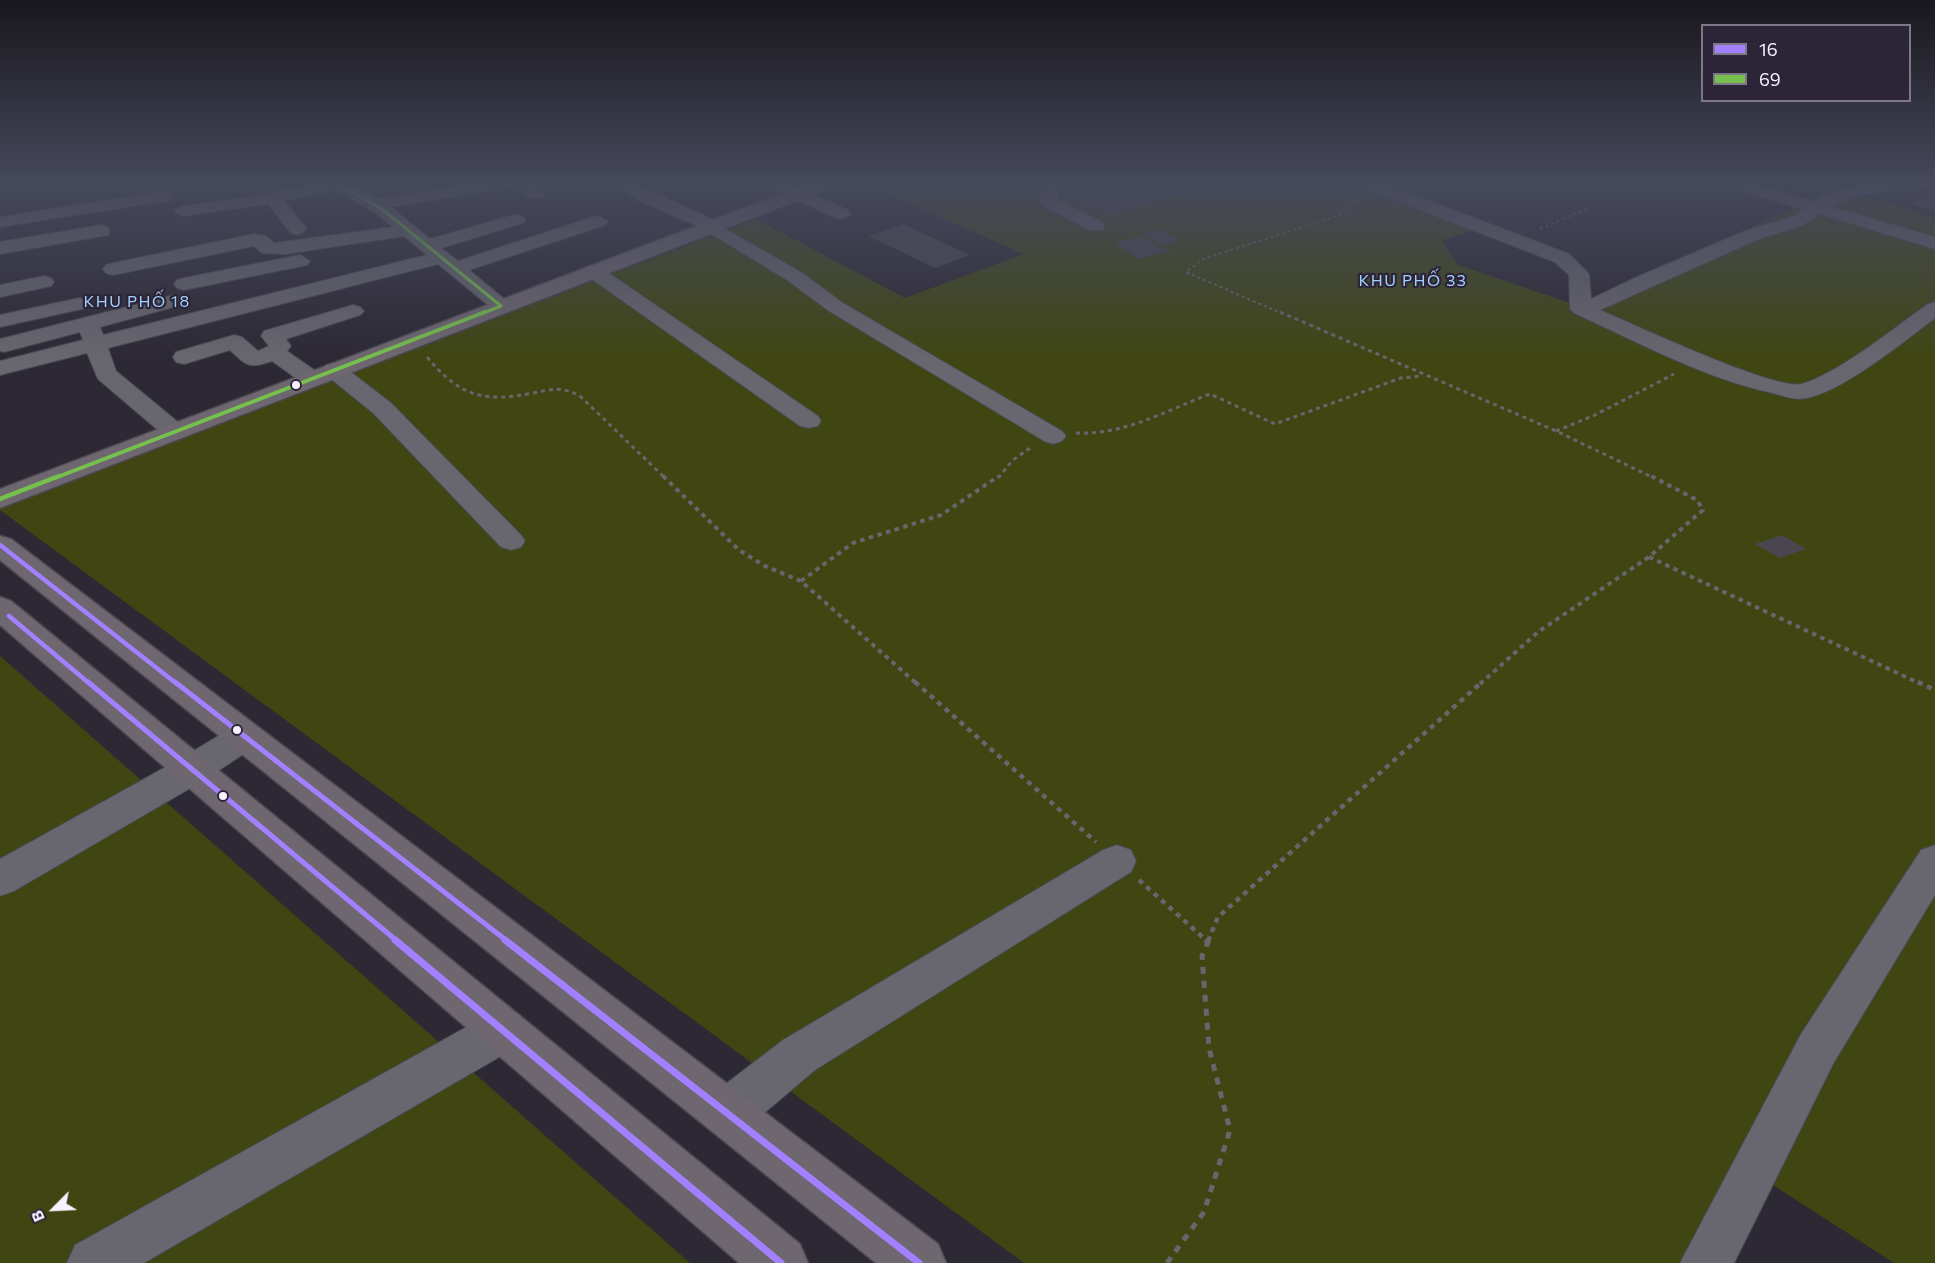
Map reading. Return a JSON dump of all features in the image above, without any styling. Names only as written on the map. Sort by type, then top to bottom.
[{"type":"main road","points":[[0,500],[411,340],[674,241]]},
{"type":"main road","points":[[0,544],[919,1263]]},
{"type":"main road","points":[[0,608],[781,1263]]},
{"type":"street","points":[[0,248],[42,241]]},
{"type":"street","points":[[113,269],[249,241]]},
{"type":"street","points":[[260,241],[268,249],[431,249]]},
{"type":"street","points":[[421,241],[501,306]]},
{"type":"street","points":[[0,368],[88,324],[179,292],[340,254],[431,249],[448,241]]},
{"type":"street","points":[[0,346],[88,324],[431,249],[479,241]]},
{"type":"street","points":[[735,241],[794,276],[836,307],[1053,436]]},
{"type":"street","points":[[1522,241],[1551,252],[1580,274],[1581,309]]},
{"type":"street","points":[[1581,309],[1606,301],[1644,281],[1738,241]]},
{"type":"street","points":[[139,284],[141,263]]},
{"type":"street","points":[[593,271],[809,421]]},
{"type":"street","points":[[0,291],[44,282]]},
{"type":"street","points":[[1581,309],[1621,327],[1657,339],[1679,353],[1702,362],[1763,384],[1799,392],[1822,384],[1874,353],[1935,308]]},
{"type":"street","points":[[184,357],[234,342],[254,360],[269,338],[353,311]]},
{"type":"street","points":[[0,321],[88,324]]},
{"type":"street","points":[[88,324],[106,374],[175,432]]},
{"type":"street","points":[[269,338],[323,374],[382,408],[511,541]]},
{"type":"street","points":[[0,879],[193,770],[245,736]]},
{"type":"street","points":[[727,1113],[799,1055],[1117,861]]},
{"type":"street","points":[[1706,1263],[1817,1050],[1935,861]]},
{"type":"street","points":[[93,1263],[504,1030]]},
{"type":"path","points":[[1167,1263],[1204,1212],[1230,1130],[1209,1048],[1202,956],[1218,917],[1538,632],[1648,557],[1703,510],[1697,500],[1556,431],[1186,272],[1203,259],[1259,241]]},
{"type":"path","points":[[411,340],[456,389],[484,399],[512,397],[563,388],[581,397],[739,550],[765,567],[801,581],[1208,942]]},
{"type":"path","points":[[1556,431],[1593,416],[1652,384],[1702,362]]},
{"type":"path","points":[[801,581],[853,543],[941,515],[998,478],[1013,460],[1053,436],[1071,432],[1097,435],[1131,427],[1177,405],[1210,394],[1275,424],[1292,420],[1401,378],[1422,375]]},
{"type":"path","points":[[1648,557],[1935,690]]},
{"type":"green space","points":[[699,241],[797,241],[905,298],[1024,254],[994,241],[1442,241],[1458,265],[1582,307],[1723,241],[1935,241],[1935,1263],[1894,1263],[1751,1171],[1695,1263],[1024,1263],[0,510],[0,508]]},
{"type":"green space","points":[[0,656],[690,1263],[0,1263]]},
{"type":"building","points":[[879,241],[940,241],[970,255],[935,268]]},
{"type":"building","points":[[1149,241],[1170,251],[1139,259],[1115,243]]},
{"type":"building","points":[[1154,241],[1180,241],[1161,245]]},
{"type":"building","points":[[1782,535],[1806,549],[1780,558],[1755,544]]},
{"type":"transit line","name":"69","points":[[421,241],[501,306]]},
{"type":"transit line","name":"69","points":[[0,499],[501,306]]},
{"type":"transit line","name":"16","points":[[0,545],[919,1263]]},
{"type":"transit line","name":"16","points":[[9,616],[781,1263]]},
{"type":"district","name":"KHU PHỐ 33","points":[[1413,281]]},
{"type":"district","name":"KHU PHỐ 18","points":[[137,302]]}]
